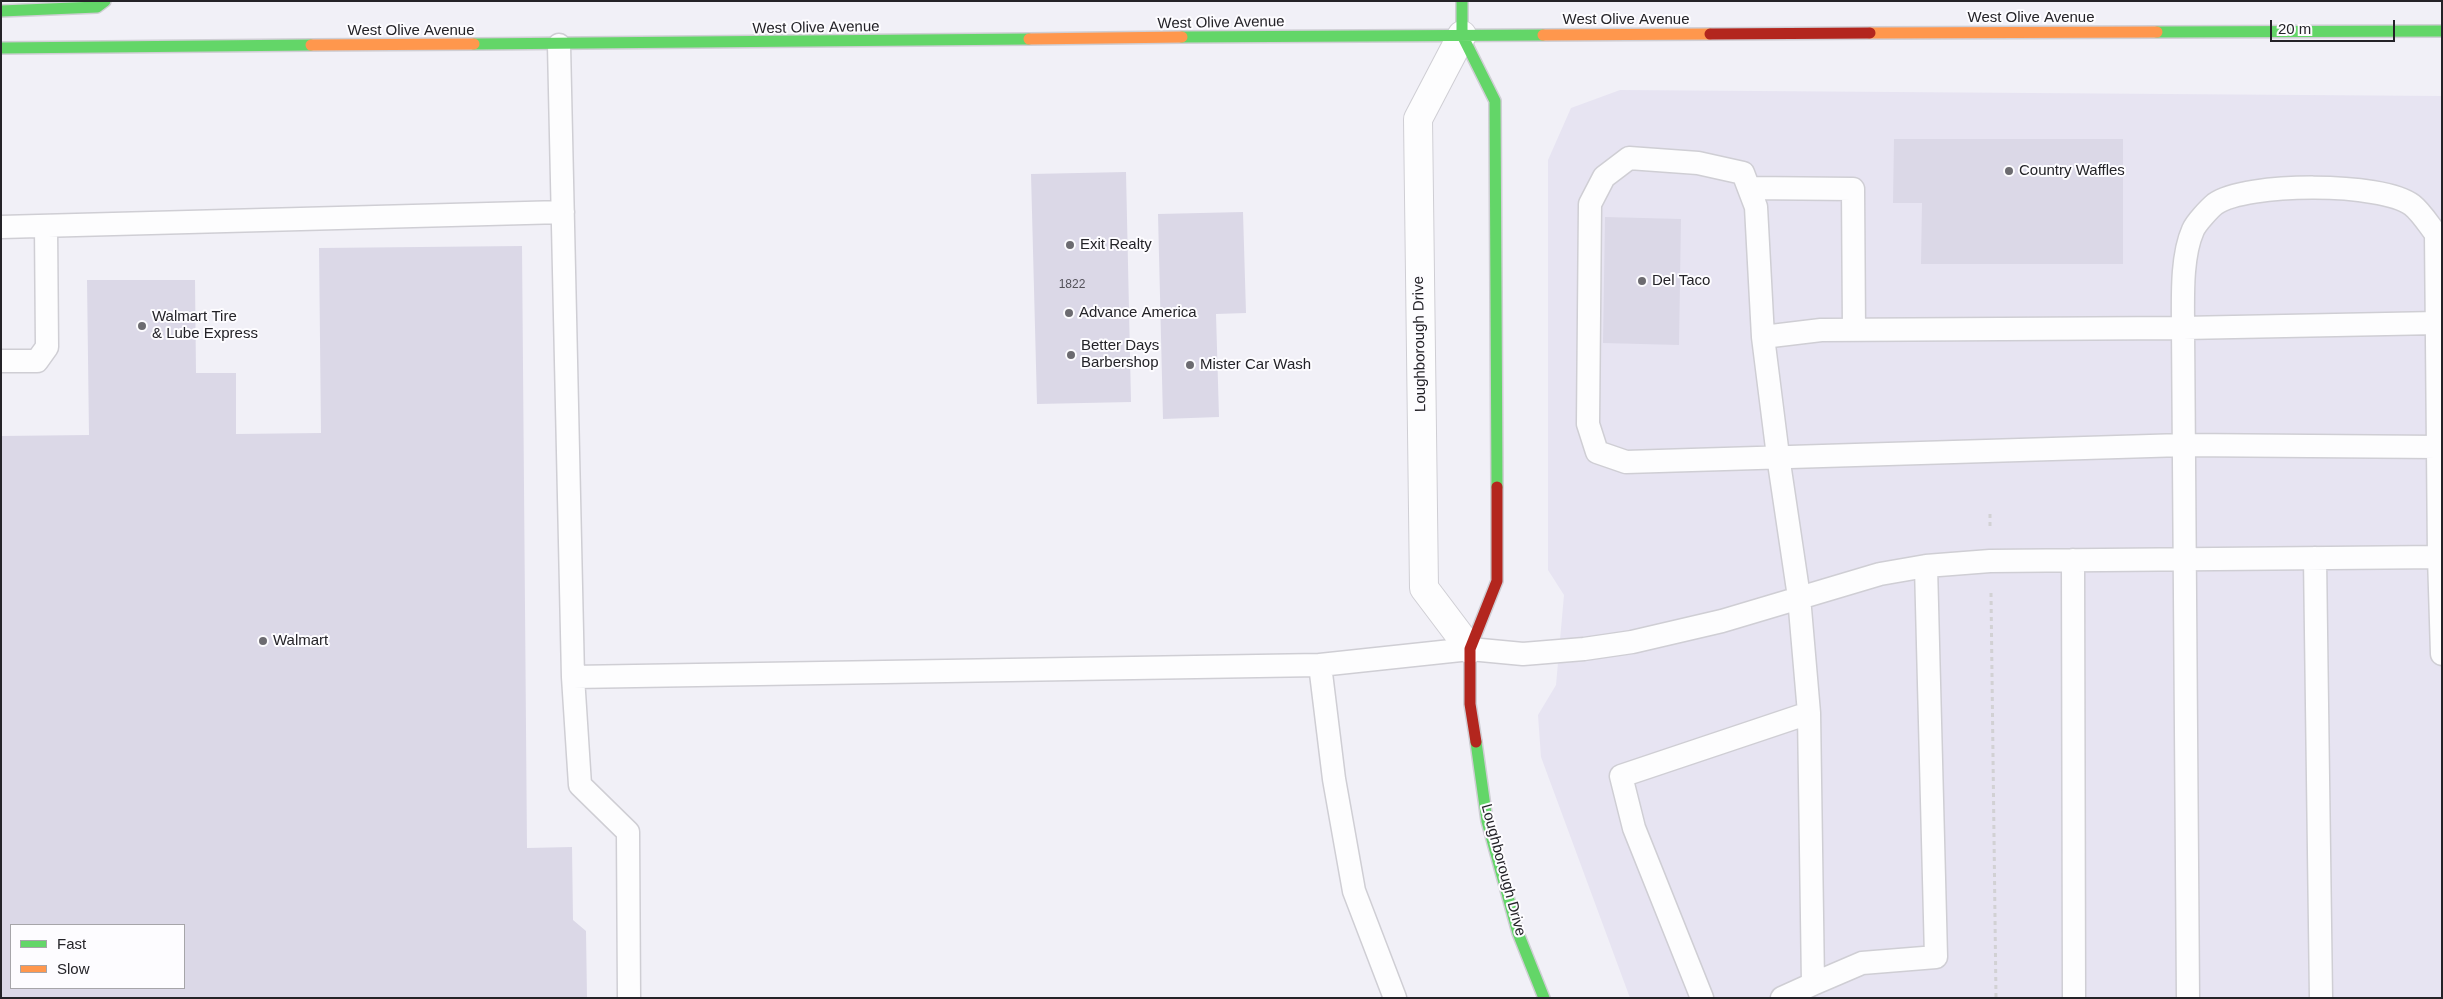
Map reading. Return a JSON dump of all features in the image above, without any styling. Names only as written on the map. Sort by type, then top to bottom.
[{"type":"main road","points":[[1,11],[97,7],[105,1]]},
{"type":"main road","name":"Loughborough Drive","points":[[1462,1],[1462,36],[1495,101],[1497,581],[1470,649],[1470,704],[1487,821],[1518,933],[1544,998]]},
{"type":"main road","name":"West Olive Avenue","points":[[1,48],[560,45],[1462,36],[2442,31]]},
{"type":"street","name":"Loughborough Drive","points":[[1462,36],[1418,119],[1418,158],[1424,588],[1470,649]]},
{"type":"lane","points":[[560,45],[573,677],[580,785],[628,832],[629,998]]},
{"type":"lane","points":[[1813,984],[1809,713],[1799,597],[1778,456],[1763,336],[1756,207],[1743,173],[1698,163],[1629,158],[1604,177],[1590,204],[1588,424],[1597,452],[1626,462],[1778,456],[2183,446],[2438,447]]},
{"type":"lane","points":[[1749,188],[1853,189],[1854,330]]},
{"type":"lane","points":[[2188,998],[2183,559],[2183,273],[2193,230],[2215,204],[2254,191],[2304,188],[2385,193],[2412,205],[2436,234],[2442,654]]},
{"type":"lane","points":[[1,227],[563,212]]},
{"type":"lane","points":[[1,361],[37,361],[47,347],[46,226]]},
{"type":"lane","points":[[1763,336],[1821,330],[2183,328],[2437,323]]},
{"type":"lane","points":[[573,677],[1320,665],[1470,649],[1523,654],[1632,642],[1722,621],[1880,574],[1926,566],[1990,561],[2440,557]]},
{"type":"lane","points":[[2314,558],[2321,998]]},
{"type":"lane","points":[[2073,560],[2074,998]]},
{"type":"lane","points":[[1782,998],[1862,963],[1936,957],[1926,566]]},
{"type":"lane","points":[[1320,665],[1334,779],[1354,892],[1395,998]]},
{"type":"lane","points":[[1702,998],[1634,828],[1621,776],[1809,713]]},
{"type":"path","points":[[1990,514],[1996,998]]},
{"type":"shaded area","points":[[1620,90],[2442,96],[2442,998],[1630,998],[1541,757],[1538,715],[1556,685],[1564,595],[1548,570],[1548,160],[1571,108]]},
{"type":"building","name":"Country Waffles","points":[[1894,139],[2123,139],[2123,264],[1921,264],[1922,203],[1893,203]]},
{"type":"building","points":[[1126,172],[1131,402],[1037,404],[1031,174]]},
{"type":"building","name":"Mister Car Wash","points":[[1243,212],[1246,313],[1216,314],[1219,417],[1163,419],[1158,214]]},
{"type":"building","name":"Del Taco","points":[[1605,217],[1681,219],[1679,345],[1603,343]]},
{"type":"building","name":"Walmart","points":[[522,246],[527,848],[572,847],[573,920],[586,931],[587,998],[1,998],[1,436],[89,435],[87,280],[195,280],[196,373],[236,373],[236,434],[321,433],[319,248]]},
{"type":"traffic: fast","points":[[1,11],[97,7],[105,1]]},
{"type":"traffic: fast","points":[[1462,1],[1462,35],[1495,101],[1497,487]]},
{"type":"traffic: fast","points":[[2157,32],[2442,31]]},
{"type":"traffic: fast","points":[[1182,37],[1543,35]]},
{"type":"traffic: fast","points":[[474,44],[1029,39]]},
{"type":"traffic: fast","points":[[1,48],[311,45]]},
{"type":"traffic: fast","points":[[1476,742],[1487,821],[1518,933],[1544,998]]},
{"type":"traffic: slow","points":[[1870,33],[2157,32]]},
{"type":"traffic: slow","points":[[1543,35],[1710,34]]},
{"type":"traffic: slow","points":[[1029,39],[1182,37]]},
{"type":"traffic: slow","points":[[311,45],[474,44]]},
{"type":"traffic: jam","points":[[1710,34],[1870,33]]},
{"type":"traffic: jam","points":[[1476,742],[1470,704],[1470,649],[1497,581],[1497,487]]},
{"type":"place","name":"Country Waffles","points":[[2009,171]]},
{"type":"place","name":"Exit Realty","points":[[1070,245]]},
{"type":"place","name":"Del Taco","points":[[1642,281]]},
{"type":"place","name":"Advance America","points":[[1069,313]]},
{"type":"place","name":"Walmart Tire & Lube Express","points":[[142,326]]},
{"type":"place","name":"Better Days Barbershop","points":[[1071,355]]},
{"type":"place","name":"Mister Car Wash","points":[[1190,365]]},
{"type":"place","name":"Walmart","points":[[263,641]]}]
